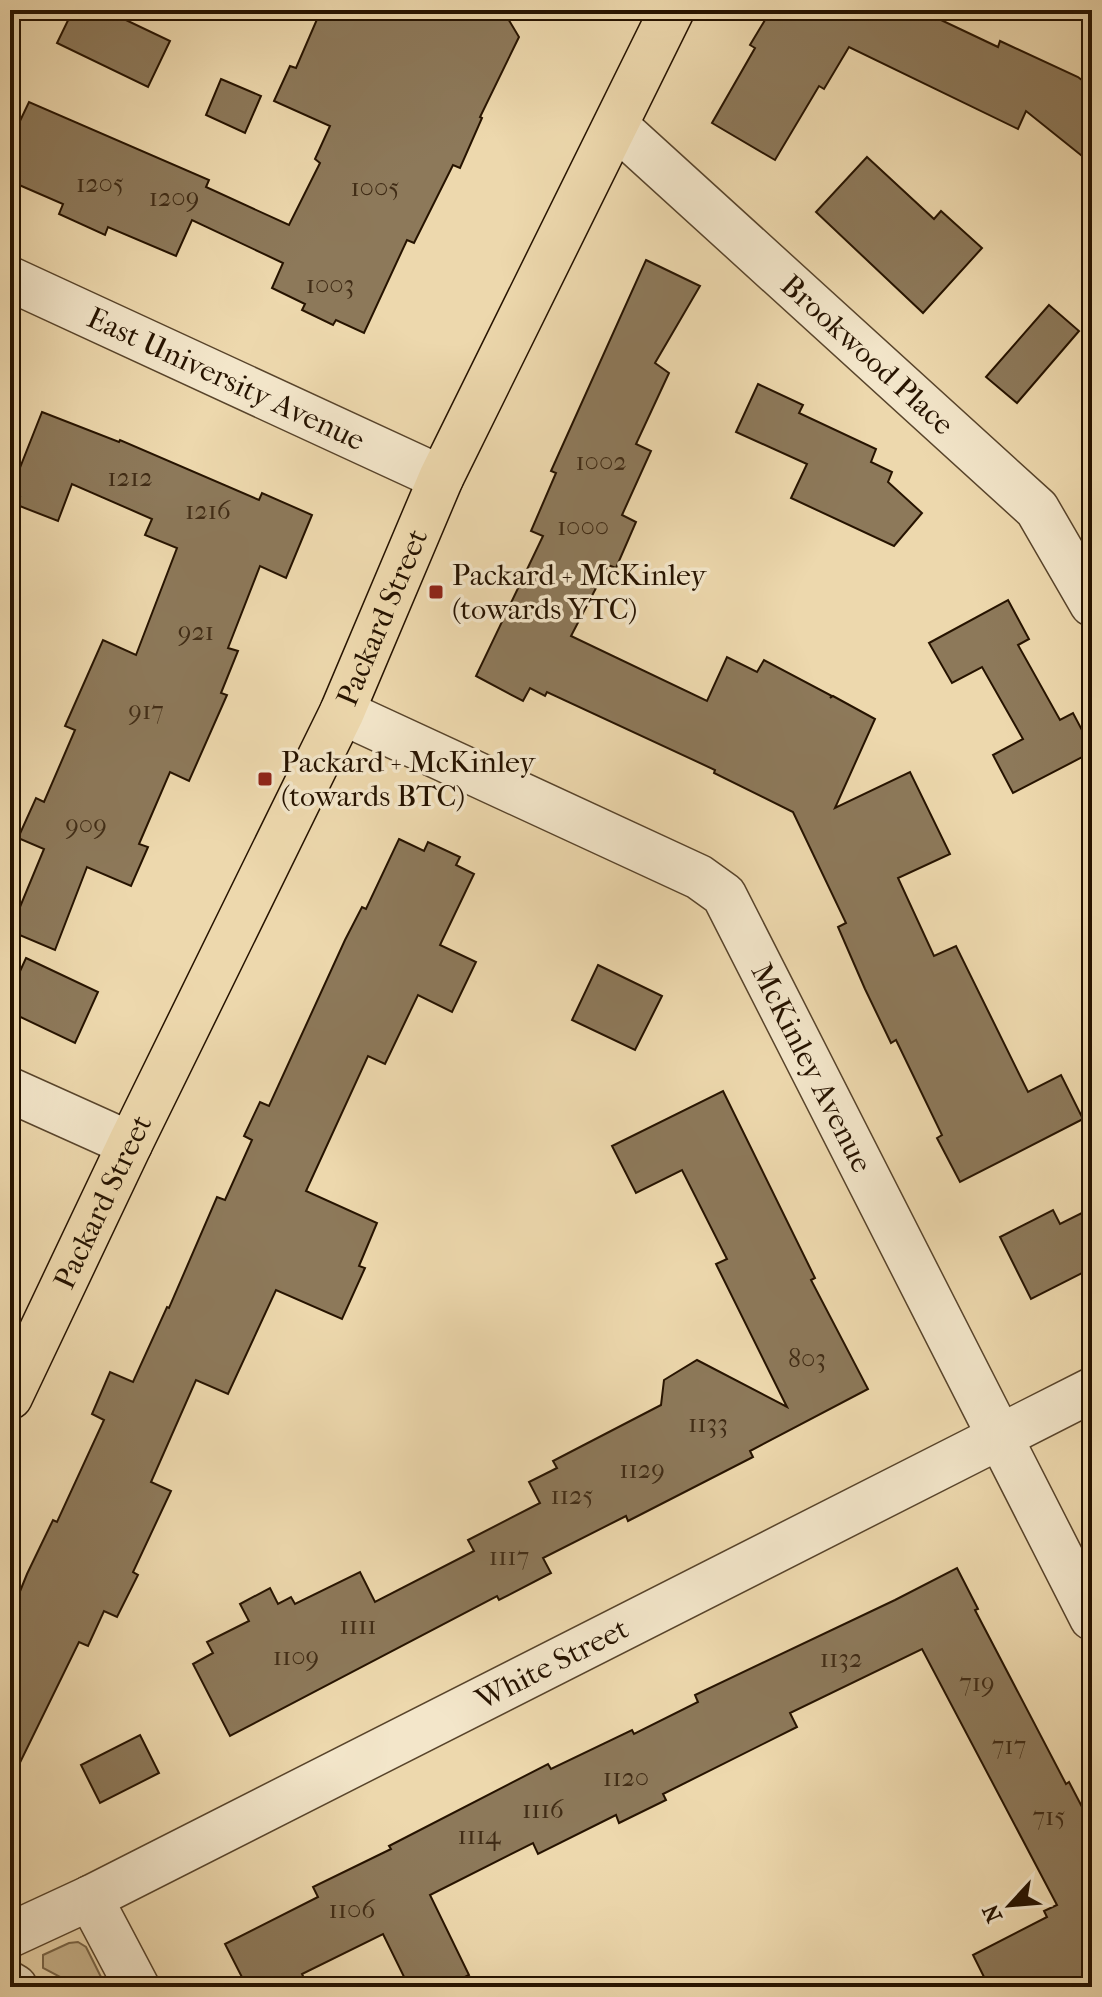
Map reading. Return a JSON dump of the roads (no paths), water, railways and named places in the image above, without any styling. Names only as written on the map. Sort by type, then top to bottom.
[{"type":"main road","name":"Packard Street","points":[[10,1397],[342,712],[441,478],[672,10]]},
{"type":"street","name":"Brookwood Place","points":[[616,126],[1037,509],[1092,604]]},
{"type":"street","name":"East University Avenue","points":[[10,279],[441,478]]},
{"type":"street","name":"McKinley Avenue","points":[[342,712],[699,877],[724,895],[1092,1618]]},
{"type":"street","points":[[10,1090],[130,1144]]},
{"type":"street","name":"White Street","points":[[10,1935],[90,1898],[1092,1390]]},
{"type":"street","points":[[90,1898],[137,1987]]},
{"type":"street","points":[[10,1984],[15,1987]]},
{"type":"place","name":"Packard + McKinley (towards YTC)","points":[[436,592]]},
{"type":"place","name":"Packard + McKinley (towards BTC)","points":[[265,779]]}]
